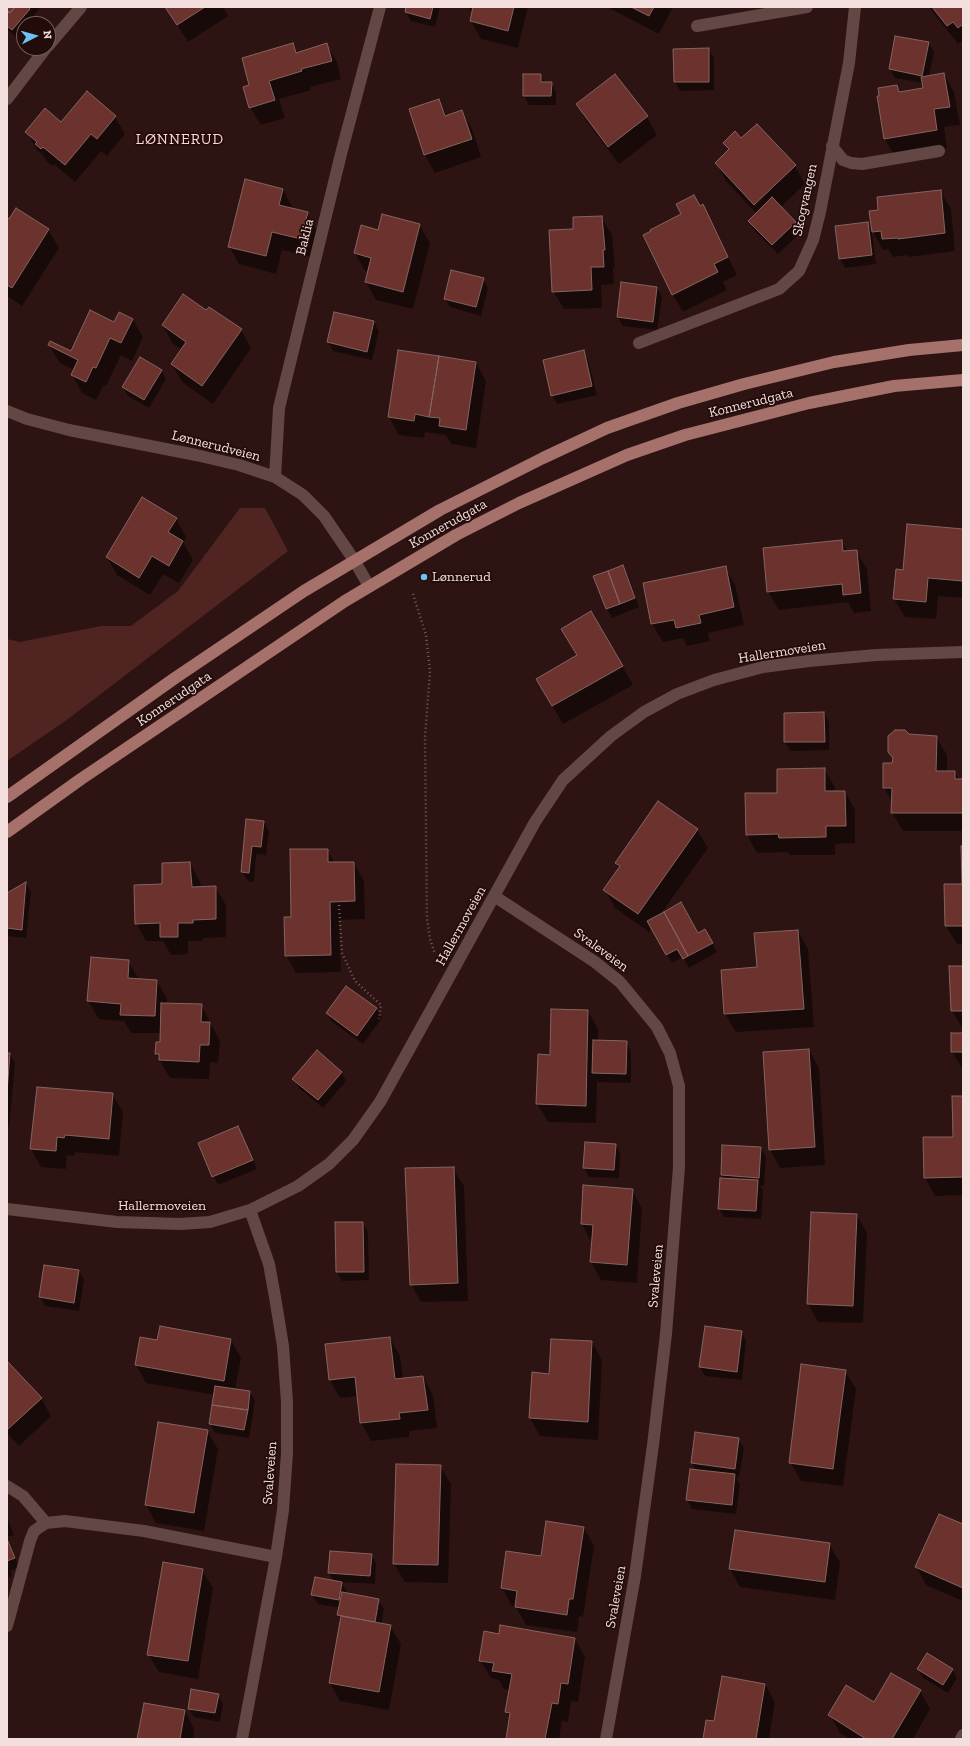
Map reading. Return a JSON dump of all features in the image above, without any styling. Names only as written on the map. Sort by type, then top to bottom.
[{"type":"main road","name":"Konnerudgata","points":[[7,797],[182,674],[304,591],[354,560],[440,510],[607,428],[678,403],[792,371],[834,362],[909,350],[963,345]]},
{"type":"main road","name":"Konnerudgata","points":[[7,832],[81,779],[181,713],[275,647],[369,586],[456,535],[519,503],[634,453],[685,435],[809,403],[894,386],[963,380]]},
{"type":"street","points":[[56,37],[81,7]]},
{"type":"street","name":"Baklia","points":[[275,477],[279,408],[341,154],[380,7]]},
{"type":"street","points":[[697,26],[807,7]]},
{"type":"street","name":"Skogvangen","points":[[639,344],[779,289],[799,270],[813,240],[849,63],[855,7]]},
{"type":"street","points":[[7,99],[40,56]]},
{"type":"street","points":[[832,146],[843,160],[851,163],[862,164],[939,151]]},
{"type":"street","name":"Lønnerudveien","points":[[7,411],[27,419],[69,430],[204,456],[239,465],[275,477],[303,496],[324,516],[354,560],[369,586]]},
{"type":"street","name":"Hallermoveien","points":[[7,1209],[117,1222],[180,1224],[210,1222],[250,1210],[298,1186],[329,1164],[353,1140],[380,1102],[535,822],[563,780],[611,736],[644,712],[677,694],[714,680],[763,667],[876,655],[963,652]]},
{"type":"street","name":"Svaleveien","points":[[494,896],[595,962],[620,982],[657,1027],[670,1053],[679,1086],[679,1167],[666,1334],[653,1445],[635,1576],[606,1739]]},
{"type":"street","name":"Svaleveien","points":[[242,1739],[276,1557],[283,1510],[286,1467],[287,1402],[282,1346],[269,1264],[250,1210]]},
{"type":"street","points":[[7,1486],[23,1496],[46,1523]]},
{"type":"street","points":[[7,1626],[34,1531],[46,1523],[65,1521],[144,1531],[276,1557]]},
{"type":"street","points":[[961,1739],[963,1735]]},
{"type":"path","points":[[413,594],[426,635],[430,671],[425,737],[427,918],[430,939],[437,959],[450,978]]},
{"type":"path","points":[[339,905],[342,953],[355,981],[381,1005],[379,1019]]},
{"type":"shaded area","points":[[240,508],[265,508],[288,551],[68,719],[7,761],[7,639],[20,642],[101,626],[131,626],[178,591]]},
{"type":"building","points":[[7,7],[15,7],[10,13],[7,10]]},
{"type":"building","points":[[15,7],[28,7],[30,9],[24,16],[16,16],[16,25],[12,30],[7,26],[7,12],[10,13]]},
{"type":"building","points":[[165,7],[205,7],[177,25]]},
{"type":"building","points":[[406,7],[433,7],[430,19],[405,12]]},
{"type":"building","points":[[473,7],[514,7],[508,31],[470,21]]},
{"type":"building","points":[[631,7],[654,7],[649,16]]},
{"type":"building","points":[[932,7],[963,7],[963,24],[958,28],[953,22],[947,26]]},
{"type":"building","points":[[895,36],[929,42],[922,76],[889,69]]},
{"type":"building","points":[[293,43],[296,53],[327,43],[332,61],[301,69],[302,71],[269,81],[275,100],[249,108],[243,87],[249,85],[242,58]]},
{"type":"building","points":[[709,48],[709,82],[674,82],[673,49]]},
{"type":"building","points":[[944,73],[950,107],[934,109],[937,130],[884,139],[877,96],[879,96],[878,88],[897,85],[899,92],[923,88],[921,77]]},
{"type":"building","points":[[523,74],[541,74],[541,82],[552,82],[551,96],[523,96]]},
{"type":"building","points":[[615,74],[648,116],[608,147],[576,104]]},
{"type":"building","points":[[87,91],[116,116],[97,139],[91,134],[65,165],[43,147],[41,149],[35,144],[37,142],[25,132],[45,108],[61,122]]},
{"type":"building","points":[[439,99],[445,116],[462,110],[472,139],[424,155],[409,109]]},
{"type":"building","points":[[757,124],[796,165],[754,205],[715,163],[729,149],[723,143],[735,131],[741,138]]},
{"type":"building","points":[[245,179],[283,189],[279,205],[308,212],[301,239],[272,232],[266,256],[228,247]]},
{"type":"building","points":[[941,190],[945,233],[898,239],[882,239],[881,231],[872,232],[869,211],[878,210],[877,197]]},
{"type":"building","points":[[694,195],[700,206],[703,204],[728,257],[714,264],[718,272],[672,295],[643,235],[681,214],[676,204]]},
{"type":"building","points":[[772,197],[796,222],[772,245],[748,221]]},
{"type":"building","points":[[16,208],[49,229],[12,288],[7,285],[7,217],[9,219]]},
{"type":"building","points":[[382,214],[420,224],[403,292],[365,282],[371,258],[354,253],[361,225],[378,230]]},
{"type":"building","points":[[602,216],[605,250],[603,250],[604,267],[591,267],[592,290],[552,292],[549,230],[573,229],[573,217]]},
{"type":"building","points":[[868,222],[872,255],[839,259],[835,226]]},
{"type":"building","points":[[451,270],[484,278],[476,307],[444,299]]},
{"type":"building","points":[[621,282],[657,287],[653,322],[617,317]]},
{"type":"building","points":[[183,294],[206,310],[209,307],[242,329],[202,386],[171,364],[186,342],[162,325]]},
{"type":"building","points":[[90,310],[114,322],[119,312],[133,319],[121,343],[110,338],[96,368],[93,367],[86,382],[71,375],[78,360],[48,345],[50,341],[71,351]]},
{"type":"building","points":[[334,312],[374,321],[367,352],[327,342]]},
{"type":"building","points":[[398,350],[439,356],[429,417],[415,414],[414,421],[388,417]]},
{"type":"building","points":[[584,350],[592,386],[551,396],[543,360]]},
{"type":"building","points":[[439,356],[476,362],[466,430],[439,426],[440,418],[429,417]]},
{"type":"building","points":[[140,357],[162,370],[144,400],[122,387]]},
{"type":"building","points":[[142,497],[177,518],[168,532],[183,541],[169,566],[152,556],[139,578],[106,557]]},
{"type":"building","points":[[907,524],[963,529],[963,581],[928,578],[926,602],[893,599],[896,569],[903,570]]},
{"type":"building","points":[[842,540],[843,551],[857,550],[861,593],[843,595],[842,584],[767,592],[763,548]]},
{"type":"building","points":[[623,565],[635,598],[620,604],[608,571]]},
{"type":"building","points":[[726,566],[734,607],[699,615],[701,623],[676,628],[674,620],[651,624],[643,583]]},
{"type":"building","points":[[608,571],[620,604],[606,609],[593,576]]},
{"type":"building","points":[[591,611],[623,666],[552,706],[536,679],[577,655],[561,629]]},
{"type":"building","points":[[824,712],[825,742],[784,742],[784,713]]},
{"type":"building","points":[[895,730],[905,730],[909,734],[937,736],[936,771],[955,771],[955,779],[963,779],[963,813],[891,813],[892,788],[883,788],[883,763],[892,763],[893,758],[888,752],[888,736]]},
{"type":"building","points":[[825,768],[825,791],[845,791],[846,826],[826,826],[826,837],[779,838],[778,834],[746,835],[745,793],[777,793],[777,769]]},
{"type":"building","points":[[658,801],[698,829],[638,914],[603,890],[620,866],[615,863]]},
{"type":"building","points":[[246,819],[264,821],[261,847],[252,846],[249,873],[241,872]]},
{"type":"building","points":[[961,846],[963,846],[963,926],[945,926],[944,884],[962,884]]},
{"type":"building","points":[[290,849],[328,849],[328,862],[354,862],[355,901],[330,902],[331,955],[285,956],[284,917],[291,917]]},
{"type":"building","points":[[190,862],[192,887],[216,886],[216,919],[193,920],[193,923],[178,923],[178,937],[160,937],[160,923],[135,924],[134,885],[162,884],[162,863]]},
{"type":"building","points":[[26,882],[22,930],[7,928],[7,893]]},
{"type":"building","points":[[681,902],[698,933],[705,929],[713,943],[688,956],[664,912]]},
{"type":"building","points":[[664,912],[688,956],[683,959],[677,949],[666,955],[647,921]]},
{"type":"building","points":[[798,930],[804,1009],[724,1014],[721,970],[757,967],[754,933]]},
{"type":"building","points":[[91,957],[129,960],[128,978],[157,980],[155,1016],[120,1015],[121,1004],[87,1001]]},
{"type":"building","points":[[949,966],[963,966],[963,1011],[951,1011]]},
{"type":"building","points":[[346,986],[377,1008],[357,1036],[326,1013]]},
{"type":"building","points":[[161,1003],[202,1004],[201,1022],[210,1022],[209,1045],[200,1045],[199,1062],[159,1060],[159,1054],[155,1054],[156,1042],[160,1042]]},
{"type":"building","points":[[551,1009],[588,1010],[586,1106],[536,1104],[538,1054],[550,1055]]},
{"type":"building","points":[[951,1033],[963,1033],[963,1052],[951,1052]]},
{"type":"building","points":[[593,1040],[627,1041],[626,1074],[592,1073]]},
{"type":"building","points":[[809,1049],[815,1147],[769,1150],[763,1052]]},
{"type":"building","points":[[317,1050],[342,1072],[318,1100],[292,1079]]},
{"type":"building","points":[[7,1053],[10,1053],[7,1092]]},
{"type":"building","points":[[37,1087],[113,1093],[109,1139],[65,1135],[64,1138],[57,1137],[56,1151],[30,1149]]},
{"type":"building","points":[[952,1096],[963,1096],[963,1177],[924,1178],[923,1137],[953,1137]]},
{"type":"building","points":[[238,1126],[253,1160],[212,1177],[198,1143]]},
{"type":"building","points":[[585,1142],[616,1144],[614,1170],[583,1168]]},
{"type":"building","points":[[722,1145],[761,1147],[759,1178],[721,1175]]},
{"type":"building","points":[[454,1167],[458,1283],[410,1285],[405,1168]]},
{"type":"building","points":[[720,1178],[758,1180],[756,1211],[718,1209]]},
{"type":"building","points":[[583,1185],[633,1189],[627,1265],[590,1262],[593,1225],[581,1224]]},
{"type":"building","points":[[811,1212],[857,1214],[853,1306],[807,1304]]},
{"type":"building","points":[[335,1222],[363,1222],[364,1272],[336,1272]]},
{"type":"building","points":[[44,1265],[79,1270],[74,1303],[39,1297]]},
{"type":"building","points":[[160,1326],[231,1339],[224,1381],[135,1365],[140,1337],[157,1340]]},
{"type":"building","points":[[705,1326],[742,1331],[737,1372],[699,1367]]},
{"type":"building","points":[[390,1337],[395,1379],[423,1376],[428,1410],[399,1413],[400,1419],[360,1423],[355,1377],[329,1380],[325,1344]]},
{"type":"building","points":[[551,1339],[592,1341],[588,1422],[529,1418],[532,1372],[549,1374]]},
{"type":"building","points":[[7,1361],[42,1398],[8,1429],[7,1428]]},
{"type":"building","points":[[801,1364],[846,1370],[833,1469],[789,1463]]},
{"type":"building","points":[[215,1386],[250,1391],[248,1410],[212,1405]]},
{"type":"building","points":[[212,1405],[248,1410],[244,1430],[209,1424]]},
{"type":"building","points":[[158,1422],[208,1430],[194,1513],[145,1505]]},
{"type":"building","points":[[695,1432],[739,1438],[735,1469],[691,1463]]},
{"type":"building","points":[[396,1464],[441,1465],[438,1565],[393,1564]]},
{"type":"building","points":[[690,1469],[735,1474],[732,1505],[686,1500]]},
{"type":"building","points":[[939,1514],[963,1524],[963,1588],[915,1567]]},
{"type":"building","points":[[546,1521],[584,1527],[573,1599],[569,1599],[567,1615],[515,1607],[517,1591],[501,1588],[506,1551],[541,1556]]},
{"type":"building","points":[[735,1530],[830,1543],[825,1582],[729,1569]]},
{"type":"building","points":[[7,1539],[15,1558],[7,1561]]},
{"type":"building","points":[[330,1551],[372,1554],[370,1576],[328,1573]]},
{"type":"building","points":[[163,1562],[203,1569],[188,1661],[147,1655]]},
{"type":"building","points":[[315,1577],[342,1582],[339,1600],[311,1595]]},
{"type":"building","points":[[342,1592],[379,1599],[375,1622],[337,1615]]},
{"type":"building","points":[[341,1616],[391,1625],[379,1692],[329,1683]]},
{"type":"building","points":[[500,1625],[575,1638],[568,1684],[561,1683],[558,1704],[552,1703],[545,1739],[506,1739],[510,1713],[505,1712],[512,1674],[492,1671],[494,1663],[479,1661],[484,1631],[499,1634]]},
{"type":"building","points":[[927,1653],[953,1669],[943,1685],[917,1669]]},
{"type":"building","points":[[891,1673],[921,1690],[892,1739],[866,1739],[828,1715],[846,1685],[874,1702]]},
{"type":"building","points":[[722,1676],[765,1684],[756,1739],[703,1739],[706,1720],[714,1721]]},
{"type":"building","points":[[191,1689],[219,1694],[215,1713],[188,1709]]},
{"type":"building","points":[[144,1703],[185,1710],[180,1739],[137,1739]]},
{"type":"place","name":"Lønnerud","points":[[424,577]]},
{"type":"district","name":"LØNNERUD","points":[[180,140]]}]
